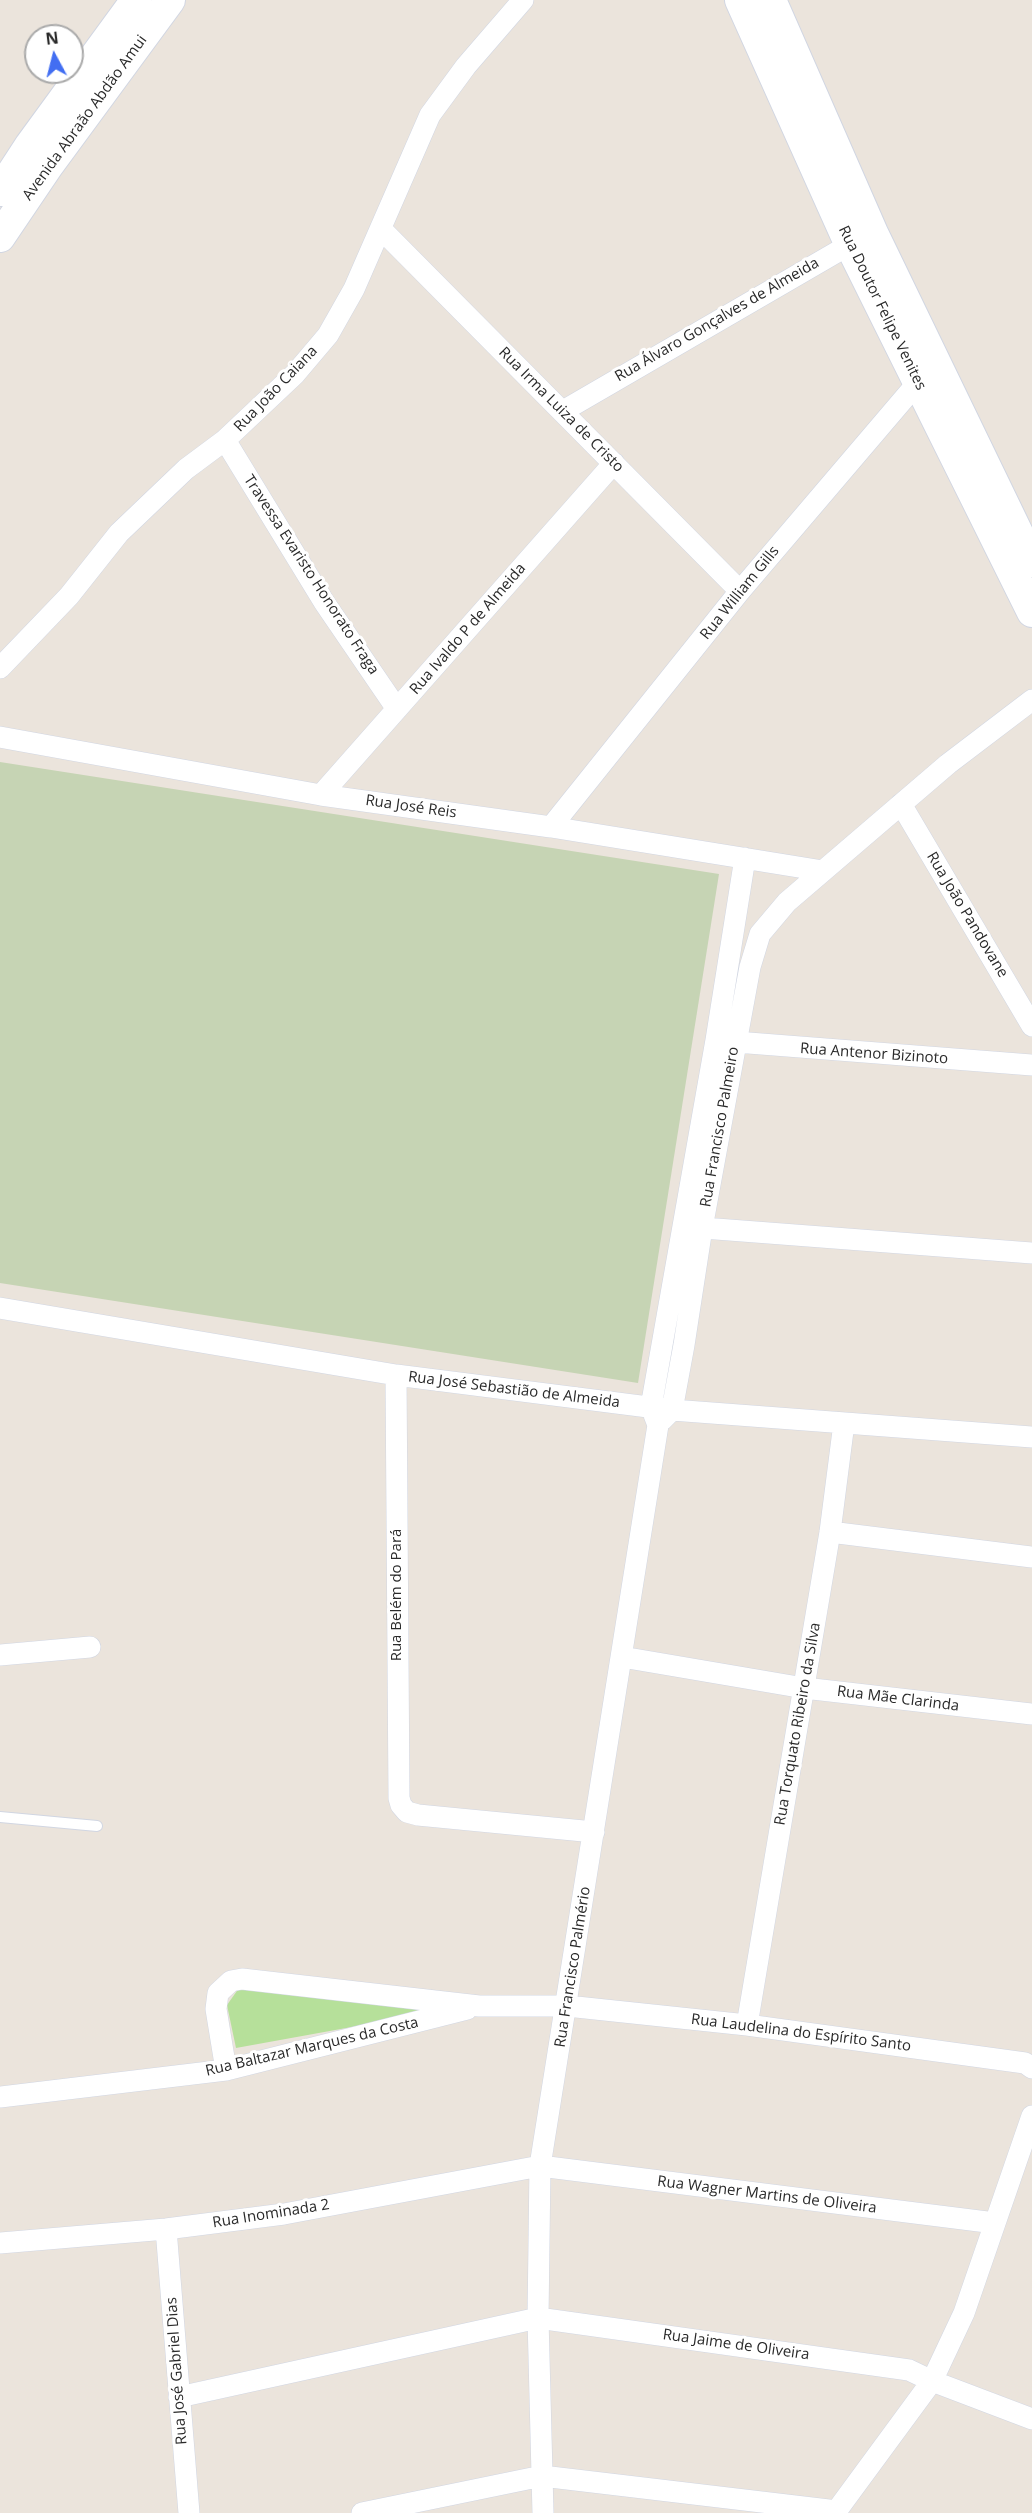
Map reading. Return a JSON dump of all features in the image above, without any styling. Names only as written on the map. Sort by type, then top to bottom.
[{"type":"street","name":"Avenida Abraão Abdão Amui","points":[[0,191],[30,145],[136,0]]},
{"type":"street","name":"Avenida Abraão Abdão Amui","points":[[0,237],[48,166],[170,0]]},
{"type":"street","name":"Rua João Caiana","points":[[0,668],[69,596],[119,533],[186,469],[225,440],[295,374],[328,335],[354,289],[430,115],[466,66],[523,0]]},
{"type":"street","name":"Rua Doutor Felipe Venites","points":[[740,0],[926,372],[1032,612]]},
{"type":"street","name":"Rua Doutor Felipe Venites","points":[[771,0],[861,238]]},
{"type":"street","name":"Rua Irma Luiza de Cristo","points":[[381,229],[740,591]]},
{"type":"street","name":"Rua Álvaro Gonçalves de Almeida","points":[[563,411],[861,238]]},
{"type":"street","name":"Rua Doutor Felipe Venites","points":[[926,372],[1032,562]]},
{"type":"street","name":"Rua William Gills","points":[[551,827],[740,591],[926,372]]},
{"type":"street","name":"Travessa Evaristo Honorato Fraga","points":[[225,440],[324,602],[397,709]]},
{"type":"street","name":"Rua Ivaldo P de Almeida","points":[[321,795],[614,463]]},
{"type":"street","name":"Rua Francisco Palmeiro","points":[[726,1042],[760,934],[787,902],[948,764],[1032,700]]},
{"type":"street","name":"Rua José Reis","points":[[0,737],[321,795],[551,827],[823,871]]},
{"type":"street","name":"Rua João Pandovane","points":[[901,804],[1032,1026]]},
{"type":"street","name":"Rua Francisco Palmeiro","points":[[660,1414],[726,1042],[735,927],[746,858]]},
{"type":"street","points":[[735,927],[760,934]]},
{"type":"street","name":"Rua Antenor Bizinoto","points":[[726,1042],[1032,1065]]},
{"type":"street","points":[[693,1227],[1032,1253]]},
{"type":"street","name":"Rua José Sebastião de Almeida","points":[[0,1308],[396,1374],[660,1414],[844,1423],[1032,1437]]},
{"type":"street","name":"Rua Belém do Pará","points":[[396,1374],[399,1798],[407,1812],[418,1815],[594,1832]]},
{"type":"street","name":"Rua Francisco Palmério","points":[[543,2513],[538,2318],[540,2166],[660,1414]]},
{"type":"street","name":"Rua Torquato Ribeiro da Silva","points":[[747,2025],[830,1532],[844,1423]]},
{"type":"street","points":[[830,1532],[1032,1557]]},
{"type":"street","points":[[0,1655],[90,1647]]},
{"type":"street","name":"Rua Mãe Clarinda","points":[[622,1657],[804,1688],[1032,1714]]},
{"type":"street","points":[[226,2070],[216,2009],[218,1993],[231,1981],[242,1979],[479,2006]]},
{"type":"street","name":"Rua Laudelina do Espírito Santo","points":[[479,2006],[567,2006],[747,2025],[1025,2063],[1032,2068]]},
{"type":"street","name":"Rua Baltazar Marques da Costa","points":[[0,2097],[226,2070],[479,2006]]},
{"type":"street","points":[[362,2513],[542,2476],[836,2512],[932,2381],[964,2313],[1032,2116]]},
{"type":"street","name":"Rua Wagner Martins de Oliveira","points":[[540,2166],[995,2223]]},
{"type":"street","name":"Rua Inominada 2","points":[[0,2243],[166,2229],[284,2214],[540,2166]]},
{"type":"street","name":"Rua José Gabriel Dias","points":[[166,2229],[189,2513]]},
{"type":"street","points":[[179,2397],[538,2318]]},
{"type":"street","name":"Rua Jaime de Oliveira","points":[[538,2318],[909,2370],[1032,2419]]},
{"type":"lane","points":[[0,1817],[97,1826]]},
{"type":"green space","points":[[0,762],[719,874],[638,1383],[0,1283]]},
{"type":"green space","points":[[239,1988],[441,2007],[429,2013],[236,2048],[227,2005]]}]
